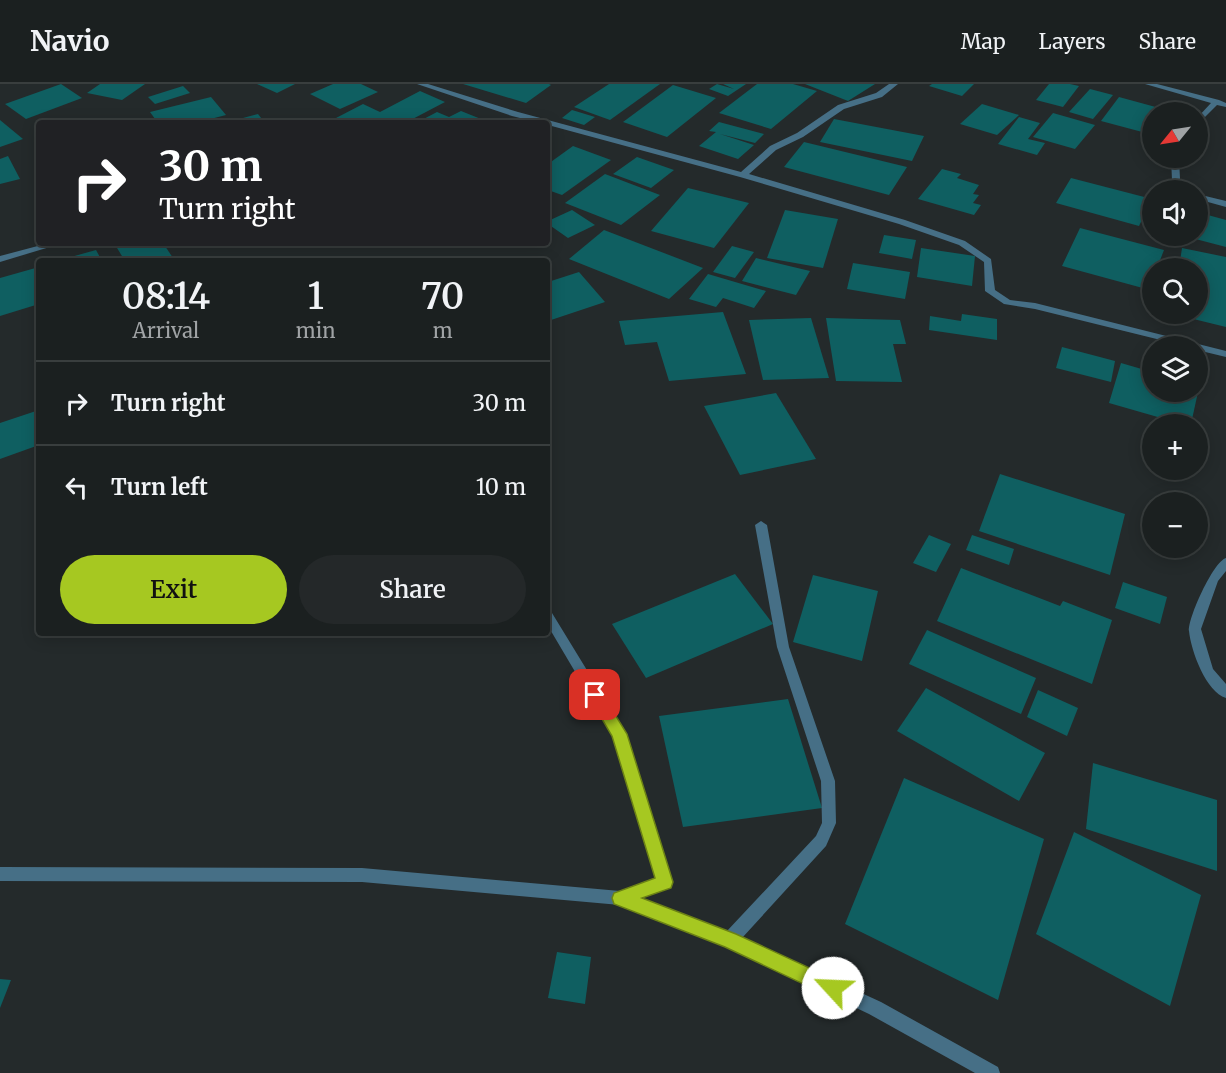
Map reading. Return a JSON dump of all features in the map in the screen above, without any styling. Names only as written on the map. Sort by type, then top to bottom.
[{"type":"street","points":[[421,84],[537,120]]},
{"type":"street","points":[[743,175],[773,148],[800,135],[841,107],[879,95],[894,84]]},
{"type":"street","points":[[1149,84],[1226,105]]},
{"type":"street","points":[[1208,111],[1216,102]]},
{"type":"street","points":[[550,123],[743,175],[902,222],[962,243],[988,261],[990,291],[1007,302],[1035,306],[1153,336]]},
{"type":"street","points":[[1208,199],[1226,204]]},
{"type":"street","points":[[0,260],[49,246]]},
{"type":"street","points":[[1208,350],[1226,354]]},
{"type":"street","points":[[730,940],[821,841],[829,823],[828,781],[783,647],[761,525]]},
{"type":"street","points":[[1226,562],[1213,579],[1195,629],[1207,671],[1226,693]]},
{"type":"street","points":[[550,619],[619,734],[664,882],[620,898]]},
{"type":"street","points":[[0,874],[362,875],[620,898],[730,940],[875,1008],[992,1073]]},
{"type":"building","points":[[61,84],[82,98],[26,119],[5,104]]},
{"type":"building","points":[[100,84],[145,84],[122,100],[87,93]]},
{"type":"building","points":[[257,84],[295,84],[277,93]]},
{"type":"building","points":[[333,84],[361,84],[378,92],[340,109],[310,94]]},
{"type":"building","points":[[463,84],[549,84],[551,85],[526,103]]},
{"type":"building","points":[[609,84],[660,84],[610,120],[574,107]]},
{"type":"building","points":[[717,84],[734,89],[723,84],[746,84],[728,96],[709,89]]},
{"type":"building","points":[[757,84],[793,84],[817,91],[771,129],[719,113]]},
{"type":"building","points":[[805,84],[875,84],[848,101]]},
{"type":"building","points":[[932,84],[974,84],[962,96],[929,86]]},
{"type":"building","points":[[1049,84],[1079,86],[1063,107],[1036,100]]},
{"type":"building","points":[[673,85],[716,98],[667,137],[623,122]]},
{"type":"building","points":[[183,86],[190,93],[155,104],[148,97]]},
{"type":"building","points":[[1090,89],[1113,95],[1093,119],[1069,112]]},
{"type":"building","points":[[420,91],[445,102],[411,120],[341,120],[336,118],[363,104],[380,112]]},
{"type":"building","points":[[211,97],[226,115],[207,120],[156,120],[150,112]]},
{"type":"building","points":[[1119,97],[1142,103],[1142,132],[1101,121]]},
{"type":"building","points":[[982,104],[1019,115],[997,135],[960,124]]},
{"type":"building","points":[[572,110],[595,117],[584,125],[562,118]]},
{"type":"building","points":[[461,111],[484,120],[422,120],[437,112],[449,117]]},
{"type":"building","points":[[1053,113],[1095,125],[1075,149],[1033,137]]},
{"type":"building","points":[[258,114],[263,120],[236,120]]},
{"type":"building","points":[[1019,117],[1040,123],[1028,139],[1045,143],[1037,155],[998,144]]},
{"type":"building","points":[[834,119],[924,136],[912,161],[820,142]]},
{"type":"building","points":[[0,120],[23,139],[0,147]]},
{"type":"building","points":[[719,122],[764,134],[755,143],[720,134],[754,145],[738,159],[699,146],[716,132],[709,131]]},
{"type":"building","points":[[804,142],[907,167],[889,195],[784,167]]},
{"type":"building","points":[[573,146],[611,160],[562,195],[550,191],[550,163]]},
{"type":"building","points":[[8,156],[20,179],[0,184],[0,159]]},
{"type":"building","points":[[637,157],[674,170],[651,188],[613,174]]},
{"type":"building","points":[[942,169],[961,174],[957,178],[979,185],[973,194],[979,195],[973,203],[981,205],[974,215],[918,199]]},
{"type":"building","points":[[605,174],[660,195],[621,225],[565,203]]},
{"type":"building","points":[[1071,178],[1142,196],[1142,220],[1139,226],[1056,203]]},
{"type":"building","points":[[688,188],[749,203],[714,248],[651,231]]},
{"type":"building","points":[[572,210],[595,225],[568,238],[550,225],[550,220]]},
{"type":"building","points":[[785,210],[838,219],[823,268],[767,258]]},
{"type":"building","points":[[1208,215],[1226,220],[1226,247],[1208,242]]},
{"type":"building","points":[[1080,228],[1164,250],[1161,258],[1142,258],[1142,288],[1062,266]]},
{"type":"building","points":[[604,230],[703,268],[669,299],[569,259]]},
{"type":"building","points":[[884,235],[916,240],[912,259],[879,253]]},
{"type":"building","points":[[116,246],[165,246],[173,258],[123,258]]},
{"type":"building","points":[[732,246],[754,252],[735,278],[713,272]]},
{"type":"building","points":[[921,248],[975,256],[972,286],[917,277]]},
{"type":"building","points":[[1182,248],[1226,257],[1226,327],[1208,323],[1208,258],[1180,258]]},
{"type":"building","points":[[96,250],[100,258],[67,258]]},
{"type":"building","points":[[756,258],[810,271],[796,295],[742,281]]},
{"type":"building","points":[[853,263],[910,272],[905,299],[847,289]]},
{"type":"building","points":[[36,268],[36,305],[0,316],[0,278]]},
{"type":"building","points":[[579,272],[605,302],[550,320],[550,281]]},
{"type":"building","points":[[708,274],[766,291],[754,308],[723,298],[716,307],[689,299]]},
{"type":"building","points":[[723,312],[746,374],[669,381],[657,342],[625,345],[619,321]]},
{"type":"building","points":[[962,314],[997,319],[997,340],[929,330],[930,316],[961,321]]},
{"type":"building","points":[[811,318],[829,378],[763,380],[749,320]]},
{"type":"building","points":[[826,318],[900,320],[906,344],[893,344],[902,382],[836,381]]},
{"type":"building","points":[[1062,347],[1115,361],[1111,382],[1056,368]]},
{"type":"building","points":[[1121,363],[1142,369],[1142,402],[1196,402],[1193,414],[1147,414],[1109,403]]},
{"type":"building","points":[[776,393],[816,459],[740,475],[704,406]]},
{"type":"building","points":[[36,411],[36,446],[0,459],[0,423]]},
{"type":"building","points":[[1000,474],[1125,514],[1110,575],[979,531]]},
{"type":"building","points":[[929,535],[951,544],[936,572],[913,563]]},
{"type":"building","points":[[972,535],[1014,549],[1009,565],[966,550]]},
{"type":"building","points":[[961,568],[1060,606],[1063,601],[1112,620],[1092,684],[937,621]]},
{"type":"building","points":[[735,574],[773,624],[646,678],[612,624]]},
{"type":"building","points":[[813,575],[878,591],[862,661],[793,642]]},
{"type":"building","points":[[1123,582],[1167,597],[1160,624],[1115,608]]},
{"type":"building","points":[[927,630],[1036,678],[1021,714],[909,664]]},
{"type":"building","points":[[926,688],[1045,753],[1019,801],[897,731]]},
{"type":"building","points":[[1038,690],[1078,708],[1067,736],[1027,717]]},
{"type":"building","points":[[788,699],[822,808],[683,827],[659,716]]},
{"type":"building","points":[[1093,763],[1217,800],[1217,871],[1086,829]]},
{"type":"building","points":[[904,778],[1044,839],[998,1000],[845,924]]},
{"type":"building","points":[[1074,832],[1201,895],[1170,1006],[1036,934]]},
{"type":"building","points":[[557,952],[591,957],[585,1004],[548,998]]},
{"type":"building","points":[[0,979],[11,980],[0,1008]]},
{"type":"route","points":[[595,695],[619,734],[664,882],[620,898],[730,940],[833,988]]}]
